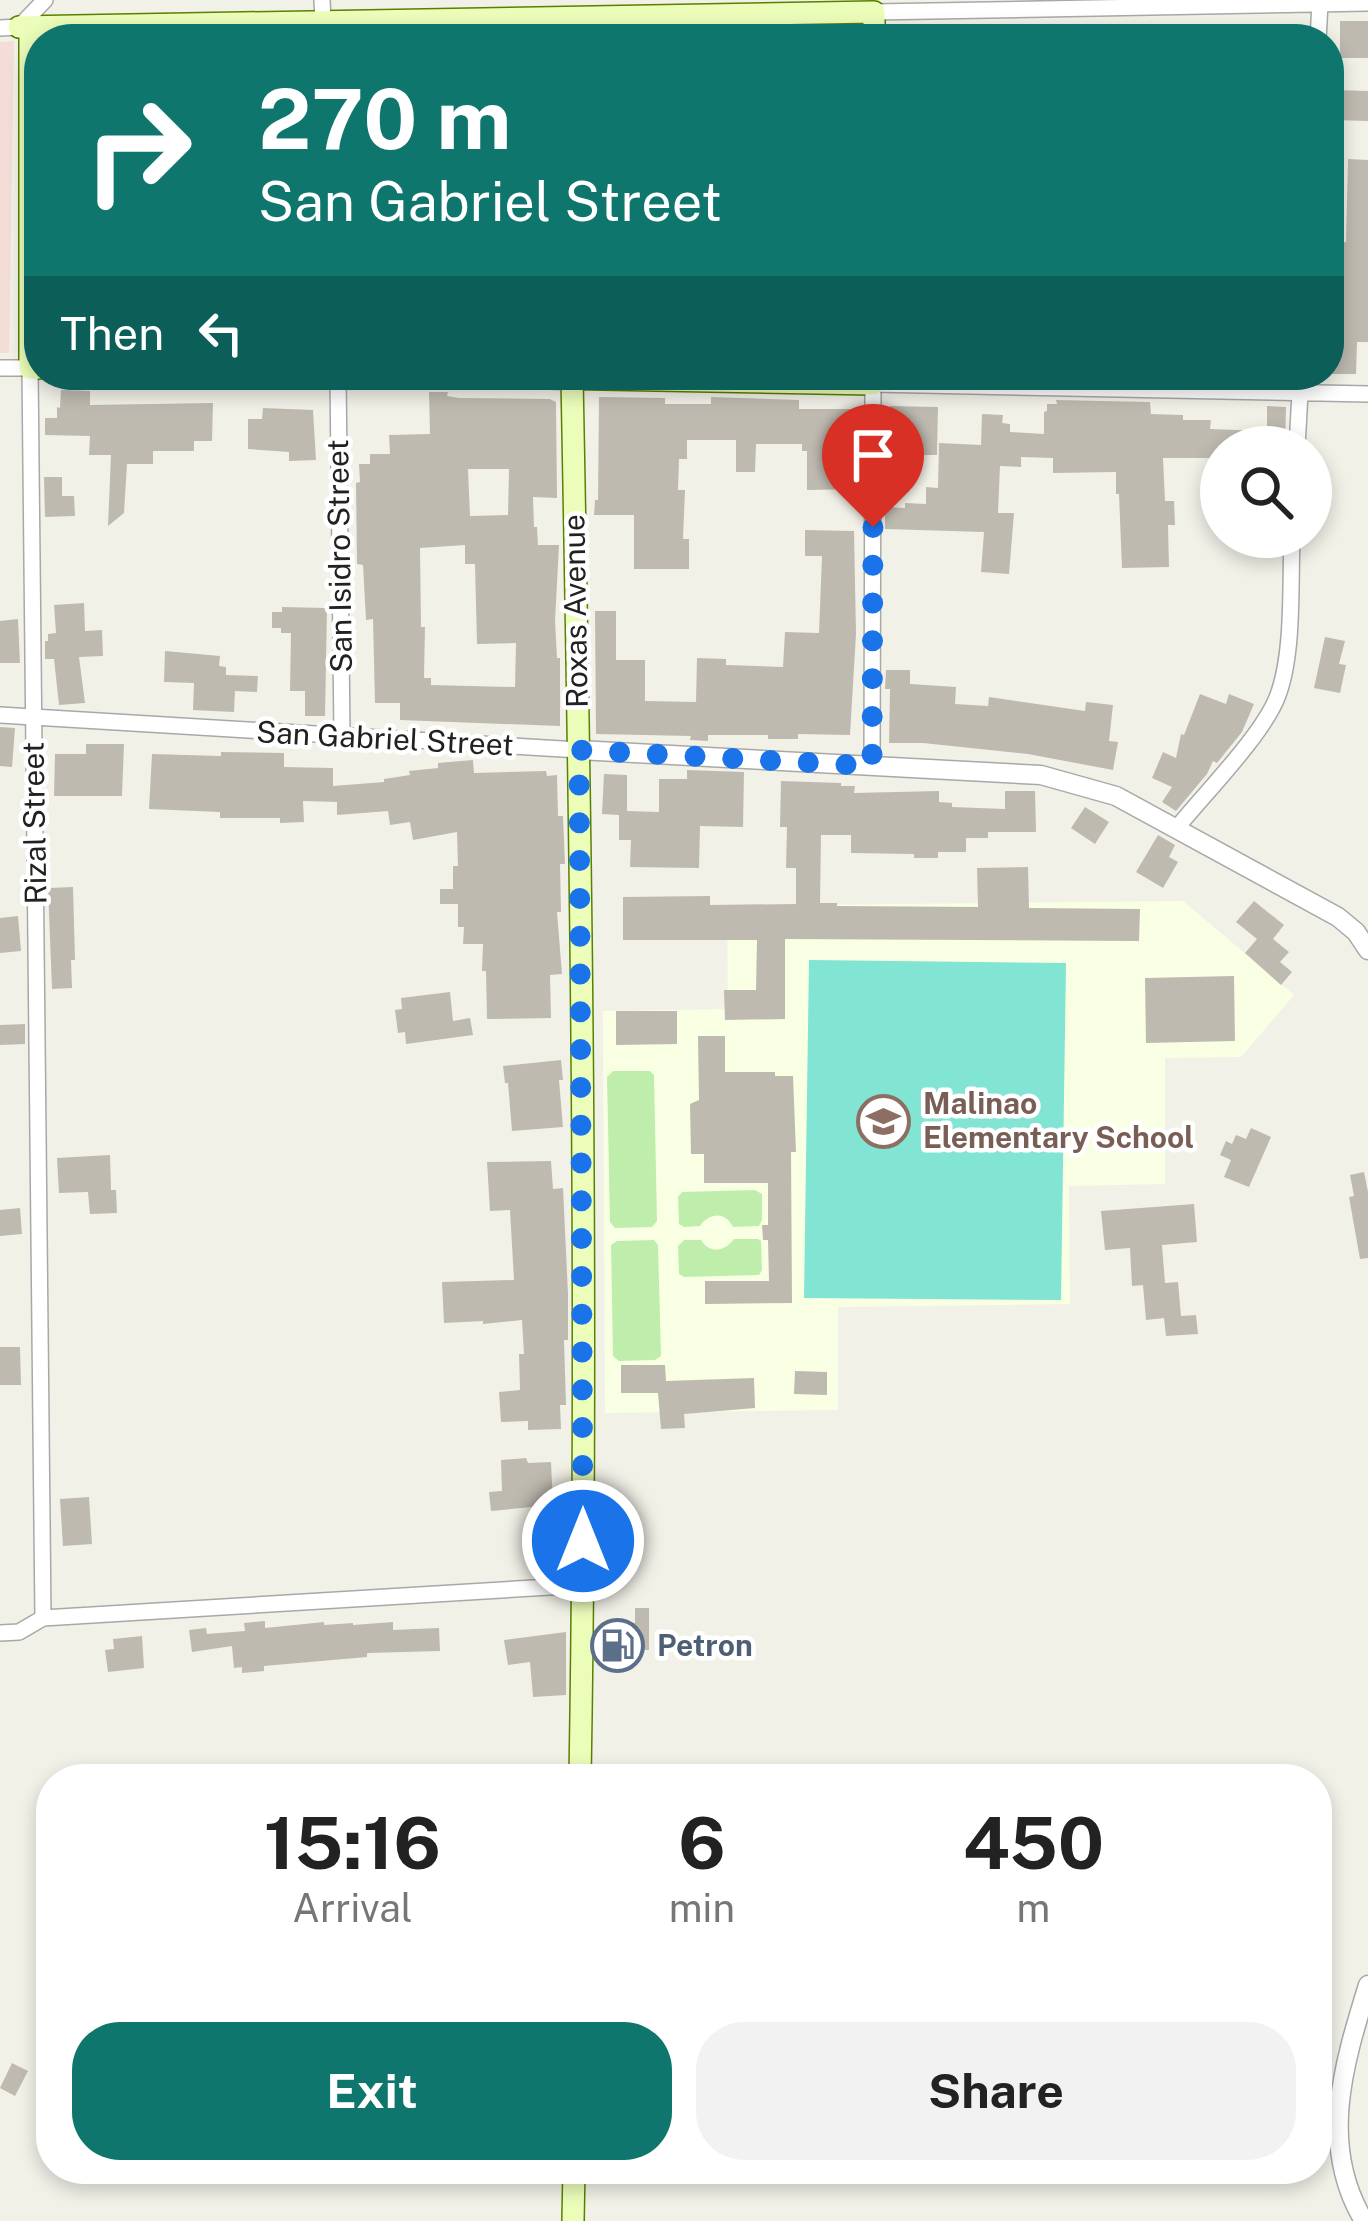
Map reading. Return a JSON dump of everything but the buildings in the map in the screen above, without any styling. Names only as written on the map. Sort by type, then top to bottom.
[{"type":"main road","points":[[88,24],[323,11],[746,7],[874,12],[874,24]]},
{"type":"main road","name":"Rizal Street","points":[[16,28],[24,171]]},
{"type":"main road","name":"Roxas Avenue","points":[[572,390],[584,1585],[580,1764]]},
{"type":"main road","points":[[573,2221],[574,2184]]},
{"type":"street","points":[[16,28],[44,0]]},
{"type":"street","points":[[874,12],[1368,3]]},
{"type":"street","points":[[1319,24],[1320,4]]},
{"type":"street","name":"Rizal Street","points":[[35,390],[43,1618]]},
{"type":"street","name":"San Isidro Street","points":[[338,390],[343,736]]},
{"type":"street","points":[[872,766],[873,390]]},
{"type":"street","points":[[1298,426],[1301,390]]},
{"type":"street","points":[[1176,829],[1267,719],[1278,694],[1286,663],[1291,558]]},
{"type":"street","name":"San Gabriel Street","points":[[0,715],[1041,776],[1116,796],[1338,917],[1368,950]]},
{"type":"street","points":[[0,1633],[19,1633],[43,1618],[584,1585]]},
{"type":"street","points":[[1364,2221],[1346,2180],[1338,2107],[1345,2060],[1368,1985]]},
{"type":"shaded area","points":[[14,41],[9,353],[0,353],[0,42]]},
{"type":"shaded area","name":"Malinao Elementary School","points":[[1183,901],[1294,995],[1241,1057],[1165,1058],[1165,1184],[1069,1186],[1070,1304],[838,1307],[838,1410],[605,1413],[603,1011],[728,1009],[727,906]]},
{"type":"shaded area","points":[[809,960],[1066,963],[1061,1300],[804,1298]]},
{"type":"green space","points":[[613,1071],[654,1075],[657,1221],[652,1227],[615,1228],[610,1222],[607,1077]]},
{"type":"green space","points":[[755,1190],[762,1194],[759,1226],[733,1227],[717,1216],[700,1226],[679,1224],[682,1192]]},
{"type":"green space","points":[[734,1239],[761,1241],[759,1275],[679,1274],[678,1246],[684,1240],[701,1240],[717,1250]]},
{"type":"green space","points":[[654,1240],[658,1245],[661,1356],[619,1361],[613,1356],[611,1245]]},
{"type":"place","name":"Malinao Elementary School","points":[[884,1121]]},
{"type":"place","name":"Petron","points":[[618,1646]]},
{"type":"route","points":[[583,1541],[579,750],[872,766],[873,527]]}]
